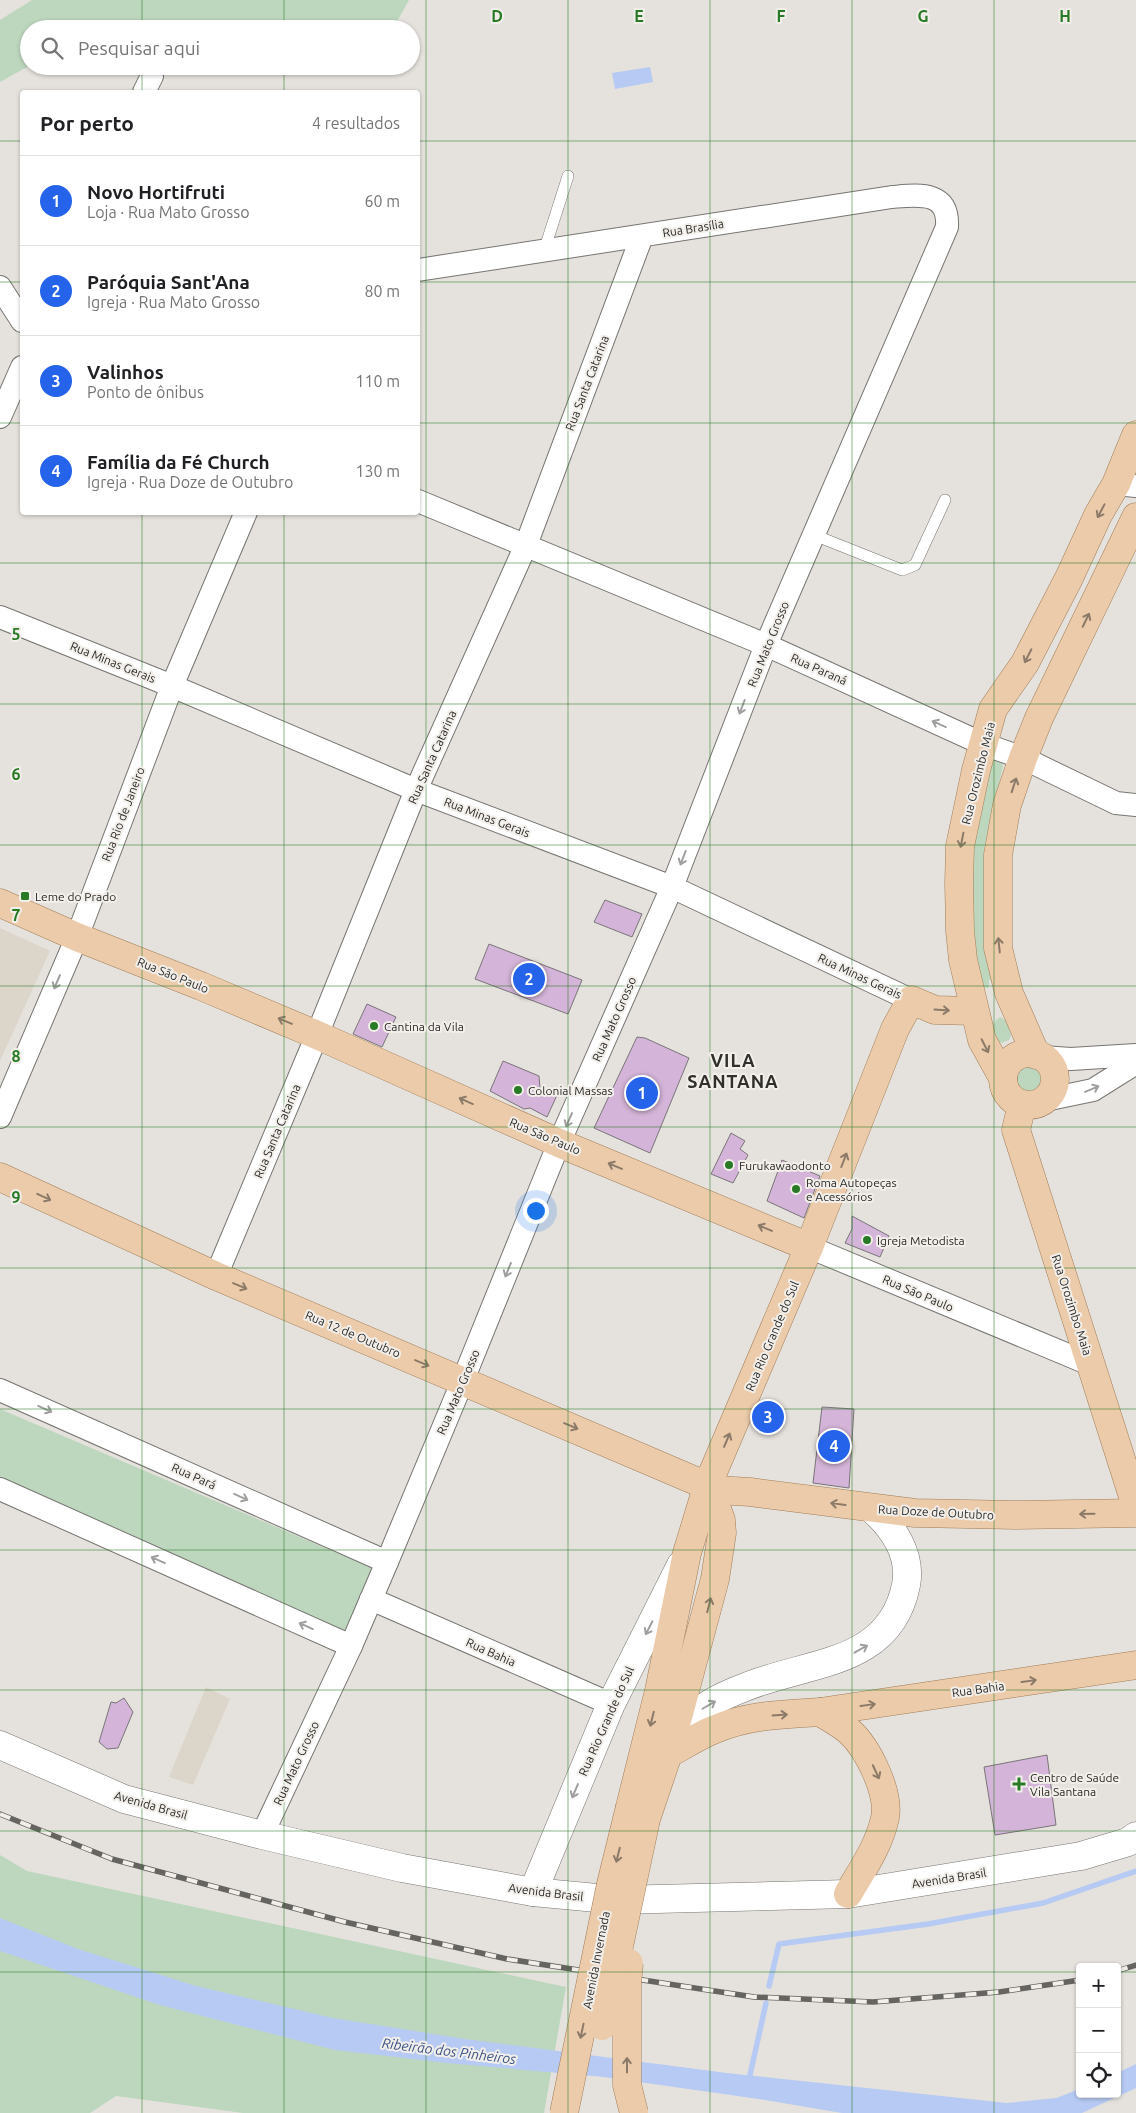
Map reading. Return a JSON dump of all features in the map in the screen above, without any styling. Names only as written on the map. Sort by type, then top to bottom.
[{"type":"main road","name":"Rua Orozimbo Maia","points":[[1003,1078],[982,1040],[963,960],[959,883],[960,846],[983,744],[993,710],[1024,663],[1126,485],[1136,435]]},
{"type":"main road","points":[[1039,1056],[1025,1054],[1016,1056],[1004,1069],[1003,1078],[1007,1095],[1014,1101],[1033,1102],[1054,1086],[1054,1078],[1053,1070],[1039,1056],[1009,993],[998,948],[998,855],[1007,805],[1023,758],[1050,695],[1136,517]]},
{"type":"main road","name":"Rua São Paulo","points":[[0,903],[77,937],[201,986],[317,1035],[559,1142],[810,1247]]},
{"type":"main road","points":[[974,1011],[1009,993]]},
{"type":"main road","name":"Rua Minas Gerais","points":[[911,1000],[935,1010],[974,1011]]},
{"type":"main road","name":"Rua Rio Grande do Sul","points":[[643,1816],[659,1691],[687,1553],[708,1484],[810,1247],[895,1029],[911,1000]]},
{"type":"main road","name":"Rua Orozimbo Maia","points":[[1033,1102],[1016,1130],[1136,1506]]},
{"type":"main road","name":"Rua 12 de Outubro","points":[[0,1177],[216,1276],[708,1484]]},
{"type":"main road","points":[[634,2113],[627,2085],[627,1983],[635,1916],[643,1816],[656,1790],[671,1746],[715,1579],[721,1520],[708,1484]]},
{"type":"main road","name":"Rua Doze de Outubro","points":[[708,1484],[717,1490],[750,1492],[914,1513],[1016,1515],[1136,1513]]},
{"type":"main road","points":[[671,1746],[701,1710],[744,1687],[859,1651],[879,1637],[895,1618],[903,1599],[907,1578],[904,1556],[898,1540],[887,1522],[872,1509]]},
{"type":"main road","name":"Rua Rio Grande do Sul","points":[[533,1892],[611,1704],[687,1553]]},
{"type":"main road","name":"Rua Bahia","points":[[671,1746],[740,1720],[774,1715],[820,1712],[1136,1665]]},
{"type":"main road","points":[[820,1712],[850,1732],[869,1757],[882,1786],[885,1816],[874,1851],[848,1894]]},
{"type":"main road","name":"Avenida Brasil","points":[[0,1745],[124,1799],[262,1835],[402,1868],[533,1892],[618,1900],[848,1894],[1081,1856],[1128,1842],[1136,1836]]},
{"type":"main road","name":"Avenida Invernada","points":[[564,2113],[611,1884],[643,1816]]},
{"type":"main road","name":"Avenida Invernada","points":[[583,2113],[643,1816]]},
{"type":"street","name":"Rua Brasília","points":[[420,270],[892,197],[923,194],[942,204],[948,213],[947,227]]},
{"type":"street","name":"Rua Mato Grosso","points":[[262,1835],[351,1646],[387,1562],[559,1142],[672,887],[766,645],[947,227]]},
{"type":"street","name":"Rua Santa Catarina","points":[[216,1276],[317,1035],[416,790],[526,545],[642,236]]},
{"type":"street","points":[[0,287],[20,317]]},
{"type":"street","points":[[0,417],[20,371]]},
{"type":"street","name":"Rua Paraná","points":[[420,502],[766,645],[983,744],[1023,758],[1116,803],[1136,805]]},
{"type":"street","name":"Rua Rio de Janeiro","points":[[0,1117],[77,937],[172,686],[245,515]]},
{"type":"street","name":"Rua Minas Gerais","points":[[0,617],[172,686],[416,790],[672,887],[911,1000]]},
{"type":"street","points":[[1039,1056],[1071,1059],[1136,1055]]},
{"type":"street","points":[[1033,1102],[1093,1090],[1136,1064]]},
{"type":"street","name":"Rua São Paulo","points":[[810,1247],[1092,1365]]},
{"type":"street","name":"Rua Pará","points":[[0,1390],[387,1562]]},
{"type":"street","points":[[0,1489],[351,1646]]},
{"type":"street","name":"Rua Bahia","points":[[371,1599],[611,1704]]},
{"type":"lane","points":[[544,251],[568,176]]},
{"type":"lane","points":[[814,535],[902,570],[915,565],[945,500]]},
{"type":"shaded area","points":[[0,928],[50,951],[0,1061]]},
{"type":"shaded area","points":[[206,1687],[230,1699],[193,1785],[169,1777]]},
{"type":"green space","points":[[32,0],[409,0],[398,20],[20,20],[20,71],[0,82],[0,20]]},
{"type":"green space","points":[[993,759],[1000,760],[1003,766],[984,849],[988,936],[994,981],[989,980],[989,988],[980,987],[969,898],[970,844]]},
{"type":"green space","points":[[1000,1017],[1008,1022],[1011,1036],[1009,1040],[1002,1043],[998,1041],[993,1026]]},
{"type":"green space","points":[[1029,1062],[1036,1063],[1041,1067],[1045,1072],[1045,1086],[1041,1091],[1036,1095],[1029,1096],[1022,1095],[1017,1091],[1013,1086],[1012,1079],[1013,1072],[1017,1067],[1022,1063]]},
{"type":"green space","points":[[0,1409],[377,1570],[347,1642],[0,1485]]},
{"type":"green space","points":[[0,1855],[27,1871],[566,1987],[544,2113],[243,2113],[116,2096],[90,2113],[0,2113]]},
{"type":"water","points":[[650,67],[653,82],[615,89],[612,73]]},
{"type":"water","name":"Ribeirão dos Pinheiros","points":[[0,1918],[78,1949],[196,1986],[333,2018],[465,2039],[727,2073],[1007,2103],[1056,2098],[1076,2090],[1076,2098],[1114,2098],[1082,2113],[842,2113],[604,2077],[447,2063],[335,2050],[160,2005],[0,1951]]},
{"type":"water","points":[[1136,2064],[1136,2088],[1121,2095],[1121,2071]]},
{"type":"building","points":[[605,900],[642,914],[632,937],[594,922]]},
{"type":"building","points":[[489,944],[582,980],[568,1014],[475,979]]},
{"type":"building","name":"Cantina da Vila","points":[[367,1004],[396,1017],[382,1047],[353,1034]]},
{"type":"building","points":[[637,1037],[645,1038],[689,1058],[650,1153],[594,1128]]},
{"type":"building","name":"Colonial Massas","points":[[503,1061],[539,1076],[540,1088],[558,1093],[547,1117],[530,1108],[524,1109],[490,1091]]},
{"type":"building","name":"Furukawaodonto","points":[[731,1133],[745,1141],[740,1149],[748,1155],[733,1183],[711,1174]]},
{"type":"building","name":"Roma Autopeças e Acessórios","points":[[782,1160],[820,1176],[804,1218],[767,1201]]},
{"type":"building","name":"Igreja Metodista","points":[[852,1216],[889,1236],[880,1257],[845,1243],[852,1229]]},
{"type":"building","points":[[822,1407],[854,1409],[849,1488],[813,1483]]},
{"type":"building","points":[[124,1698],[133,1712],[118,1748],[107,1749],[99,1742],[111,1702],[116,1703]]},
{"type":"building","name":"Centro de Saúde Vila Santana","points":[[1047,1755],[1056,1825],[995,1835],[984,1767]]},
{"type":"waterway","points":[[769,1986],[779,1944],[928,1924],[1043,1903],[1136,1871]]},
{"type":"waterway","points":[[750,2075],[766,2003]]},
{"type":"railway","points":[[0,1814],[112,1859],[345,1922],[507,1959],[754,1997],[873,2002],[999,1992],[1076,1981]]},
{"type":"railway","points":[[1121,1970],[1136,1965]]},
{"type":"place","name":"Leme do Prado","points":[[25,896]]},
{"type":"place","name":"Paróquia Sant'Ana","points":[[529,979]]},
{"type":"place","name":"Cantina da Vila","points":[[374,1026]]},
{"type":"place","name":"Colonial Massas","points":[[518,1090]]},
{"type":"place","name":"Novo Hortifruti","points":[[642,1093]]},
{"type":"place","name":"Furukawaodonto","points":[[729,1165]]},
{"type":"place","name":"Roma Autopeças e Acessórios","points":[[796,1189]]},
{"type":"place","name":"Igreja Metodista","points":[[867,1240]]},
{"type":"place","name":"Valinhos","points":[[768,1417]]},
{"type":"place","name":"Família da Fé Church","points":[[834,1446]]},
{"type":"place","name":"Centro de Saúde Vila Santana","points":[[1019,1784]]},
{"type":"district","name":"VILA SANTANA","points":[[733,1070]]}]
